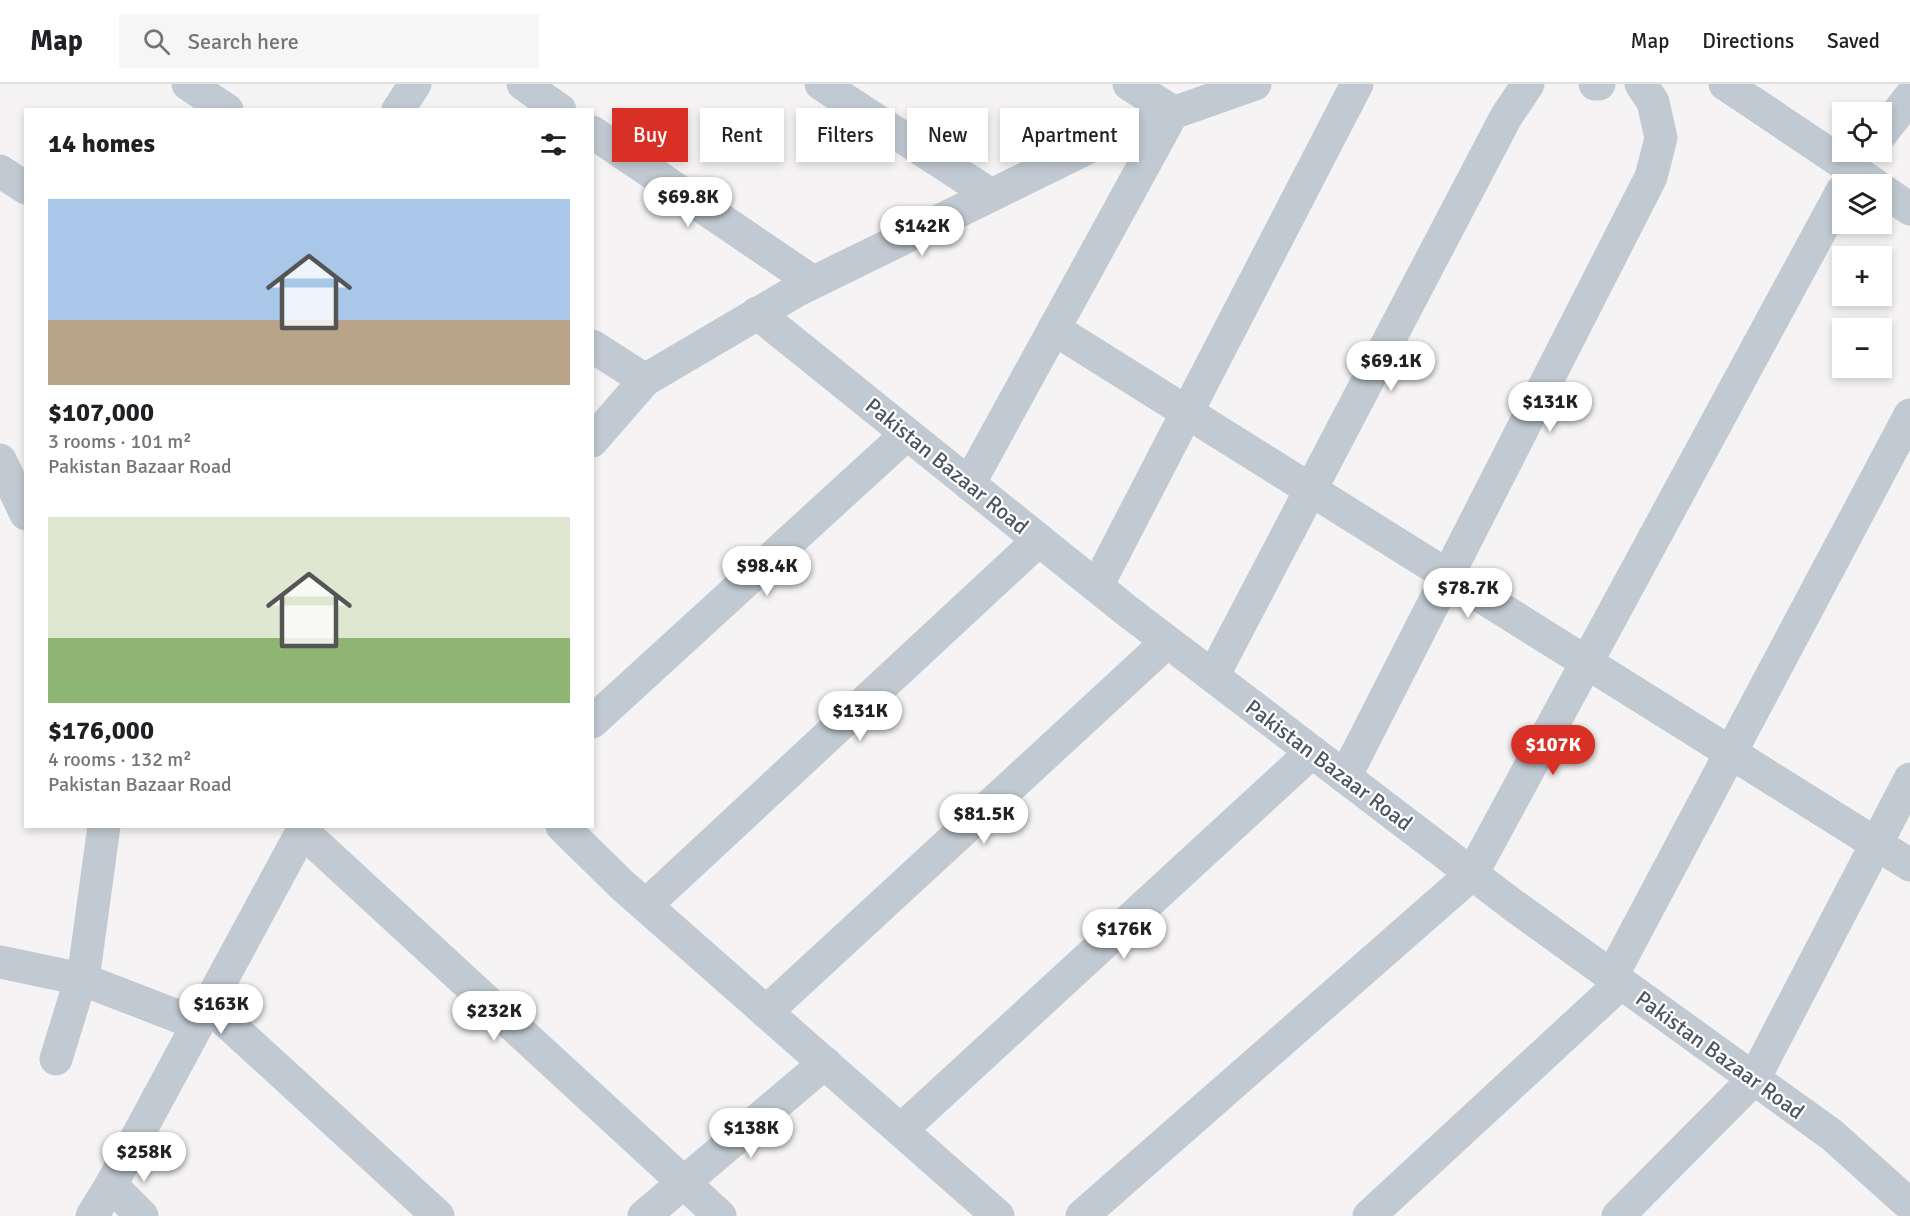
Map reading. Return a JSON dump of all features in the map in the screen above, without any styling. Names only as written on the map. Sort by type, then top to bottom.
[{"type":"street","points":[[188,84],[224,108]]},
{"type":"street","points":[[399,108],[415,84]]},
{"type":"street","points":[[523,84],[557,108]]},
{"type":"street","points":[[821,84],[991,195]]},
{"type":"street","points":[[1129,84],[1173,112]]},
{"type":"street","points":[[594,439],[645,380],[813,282],[1122,131],[1255,84]]},
{"type":"street","points":[[1096,586],[1357,84]]},
{"type":"street","points":[[1213,676],[1506,117],[1528,84]]},
{"type":"street","points":[[1345,777],[1651,177],[1662,138],[1653,102],[1641,84]]},
{"type":"street","points":[[1729,85],[1853,174]]},
{"type":"street","points":[[1892,120],[1910,97]]},
{"type":"street","points":[[969,484],[1173,112]]},
{"type":"street","points":[[594,133],[813,282]]},
{"type":"street","points":[[0,171],[24,187]]},
{"type":"street","points":[[1892,196],[1910,208]]},
{"type":"street","points":[[1082,1216],[1472,874],[1586,662],[1832,219]]},
{"type":"street","name":"Pakistan Bazaar Road","points":[[757,314],[1167,642],[1472,874],[1832,1136],[1910,1205]]},
{"type":"street","points":[[1054,329],[1910,865]]},
{"type":"street","points":[[594,347],[645,380]]},
{"type":"street","points":[[1369,1216],[1616,980],[1730,753],[1910,415]]},
{"type":"street","points":[[594,720],[907,434]]},
{"type":"street","points":[[0,460],[24,510]]},
{"type":"street","points":[[646,905],[1039,540]]},
{"type":"street","points":[[766,1012],[1167,642]]},
{"type":"street","points":[[901,1130],[1312,752]]},
{"type":"street","points":[[1618,1216],[1754,1079],[1910,779]]},
{"type":"street","points":[[56,1059],[86,965],[104,828]]},
{"type":"street","points":[[564,828],[646,905],[998,1216]]},
{"type":"street","points":[[92,1216],[111,1185],[303,829],[720,1216]]},
{"type":"street","points":[[0,962],[81,979],[203,1014],[438,1216]]},
{"type":"street","points":[[644,1216],[825,1063]]},
{"type":"street","points":[[111,1185],[142,1216]]}]
